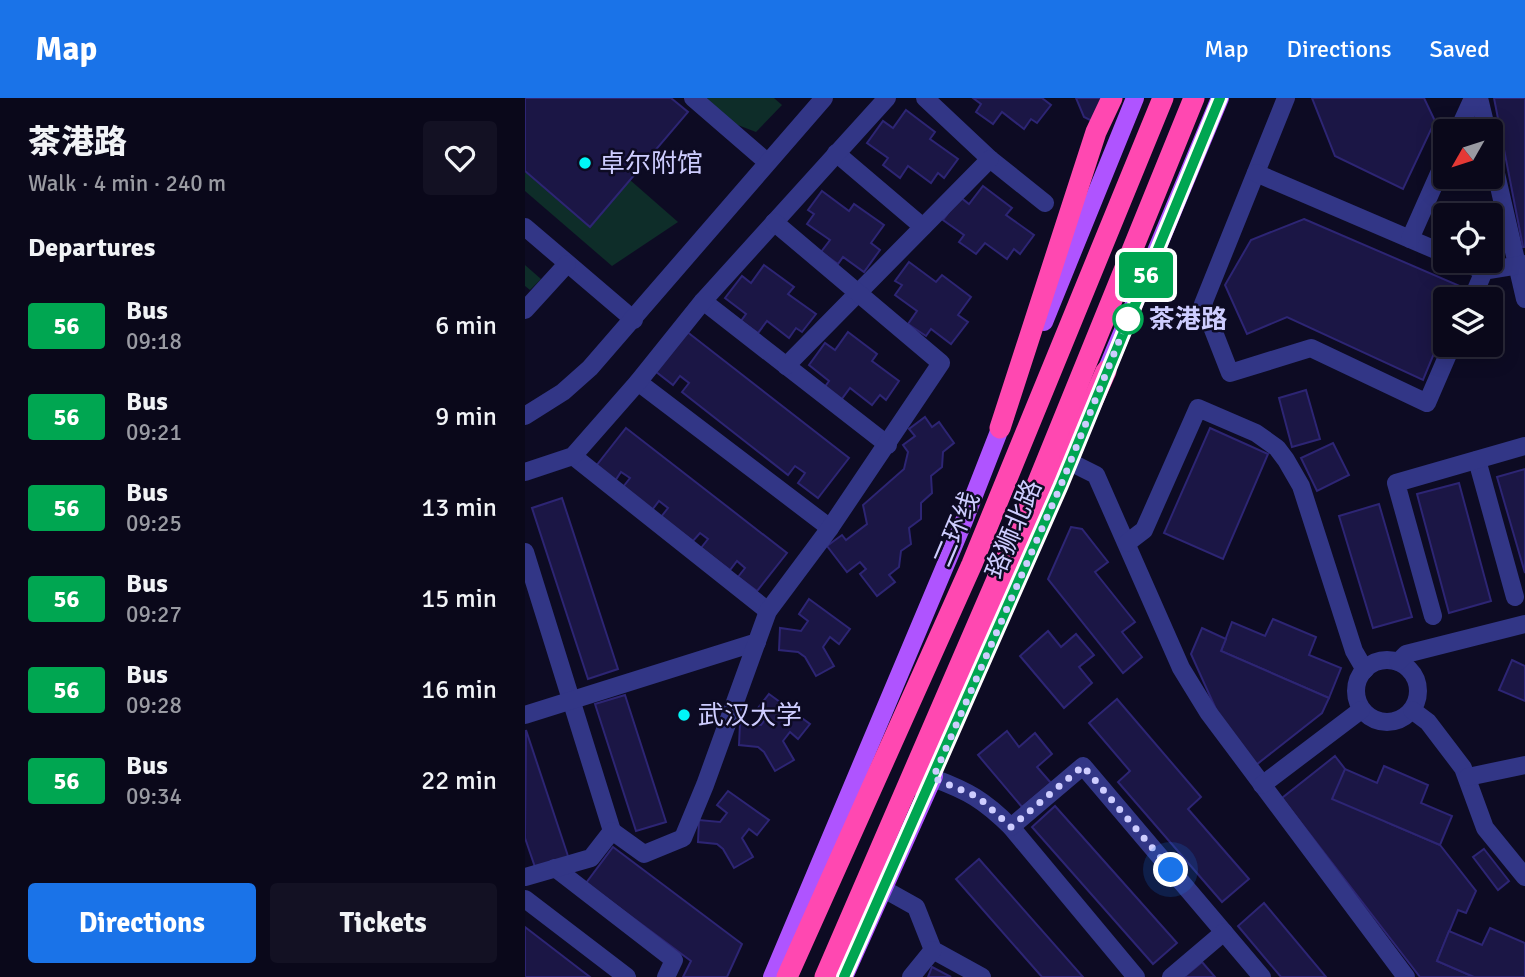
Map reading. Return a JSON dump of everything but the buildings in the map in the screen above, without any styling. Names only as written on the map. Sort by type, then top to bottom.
[{"type":"highway","points":[[1000,428],[1096,132],[1112,98]]},
{"type":"highway","name":"二环线","points":[[787,977],[972,564],[1163,98]]},
{"type":"highway","points":[[825,977],[1023,519],[1195,98]]},
{"type":"highway","points":[[874,862],[922,784],[945,740],[1007,591],[1106,371]]},
{"type":"main road","name":"珞狮北路","points":[[772,977],[964,521],[1135,98]]},
{"type":"main road","name":"珞狮北路","points":[[844,977],[1070,462],[1220,98]]},
{"type":"street","points":[[693,98],[767,162]]},
{"type":"street","points":[[525,416],[563,392],[590,368],[824,98]]},
{"type":"street","points":[[525,472],[573,456],[638,382],[703,301],[887,98]]},
{"type":"street","points":[[925,98],[990,159],[1045,203]]},
{"type":"street","points":[[1286,98],[1203,304],[1230,373],[1311,348],[1427,403],[1447,357]]},
{"type":"street","points":[[1463,119],[1473,98]]},
{"type":"street","points":[[1479,98],[1484,119]]},
{"type":"street","points":[[836,153],[923,227]]},
{"type":"street","points":[[786,366],[990,159]]},
{"type":"street","points":[[1256,173],[1433,249]]},
{"type":"street","points":[[1410,239],[1433,187]]},
{"type":"street","points":[[1500,189],[1520,265],[1525,299]]},
{"type":"street","points":[[525,552],[612,831],[644,854],[683,838],[768,611],[888,445],[941,363],[774,222]]},
{"type":"street","points":[[525,228],[634,320]]},
{"type":"street","points":[[525,310],[567,264]]},
{"type":"street","points":[[703,301],[888,445]]},
{"type":"street","points":[[638,382],[830,528]]},
{"type":"street","points":[[1127,543],[1144,530],[1198,408],[1256,433],[1277,449],[1301,486],[1354,651],[1364,670]]},
{"type":"street","points":[[1433,616],[1396,483],[1525,446]]},
{"type":"street","points":[[573,456],[768,611]]},
{"type":"street","points":[[1477,460],[1515,597]]},
{"type":"street","points":[[1070,462],[1096,475],[1181,668],[1219,729],[1406,977]]},
{"type":"street","points":[[1398,662],[1406,654],[1525,624]]},
{"type":"street","points":[[525,715],[757,642]]},
{"type":"street","points":[[1378,661],[1398,662],[1413,674],[1417,684],[1418,695],[1412,710],[1400,720],[1389,723],[1369,718],[1361,710],[1355,691],[1357,681],[1364,670],[1378,661]]},
{"type":"street","points":[[1262,785],[1361,710]]},
{"type":"street","points":[[1412,710],[1427,722],[1468,777],[1485,828],[1525,877]]},
{"type":"street","points":[[1468,777],[1525,765]]},
{"type":"street","points":[[1011,827],[1083,766],[1262,977]]},
{"type":"street","points":[[933,778],[978,797],[1011,827],[1136,977]]},
{"type":"street","points":[[525,877],[591,859],[612,831]]},
{"type":"street","points":[[555,869],[674,960],[666,977]]},
{"type":"street","points":[[883,888],[916,906],[933,950],[982,977]]},
{"type":"street","points":[[525,898],[627,977]]},
{"type":"street","points":[[1171,977],[1224,932]]},
{"type":"street","points":[[911,977],[933,950]]},
{"type":"green space","points":[[706,98],[774,98],[782,105],[756,132],[735,124]]},
{"type":"green space","points":[[525,171],[630,180],[678,222],[612,266],[525,191]]},
{"type":"green space","points":[[525,265],[541,279],[530,290],[525,286]]},
{"type":"bus line","name":"56","points":[[844,977],[1061,485],[1220,98]]},
{"type":"place","name":"卓尔附馆","points":[[585,163]]},
{"type":"place","name":"茶港路","points":[[1128,319]]},
{"type":"place","name":"武汉大学","points":[[684,715]]},
{"type":"route","points":[[1128,319],[1061,485],[933,778],[978,797],[1011,827],[1083,766],[1171,870]]}]
